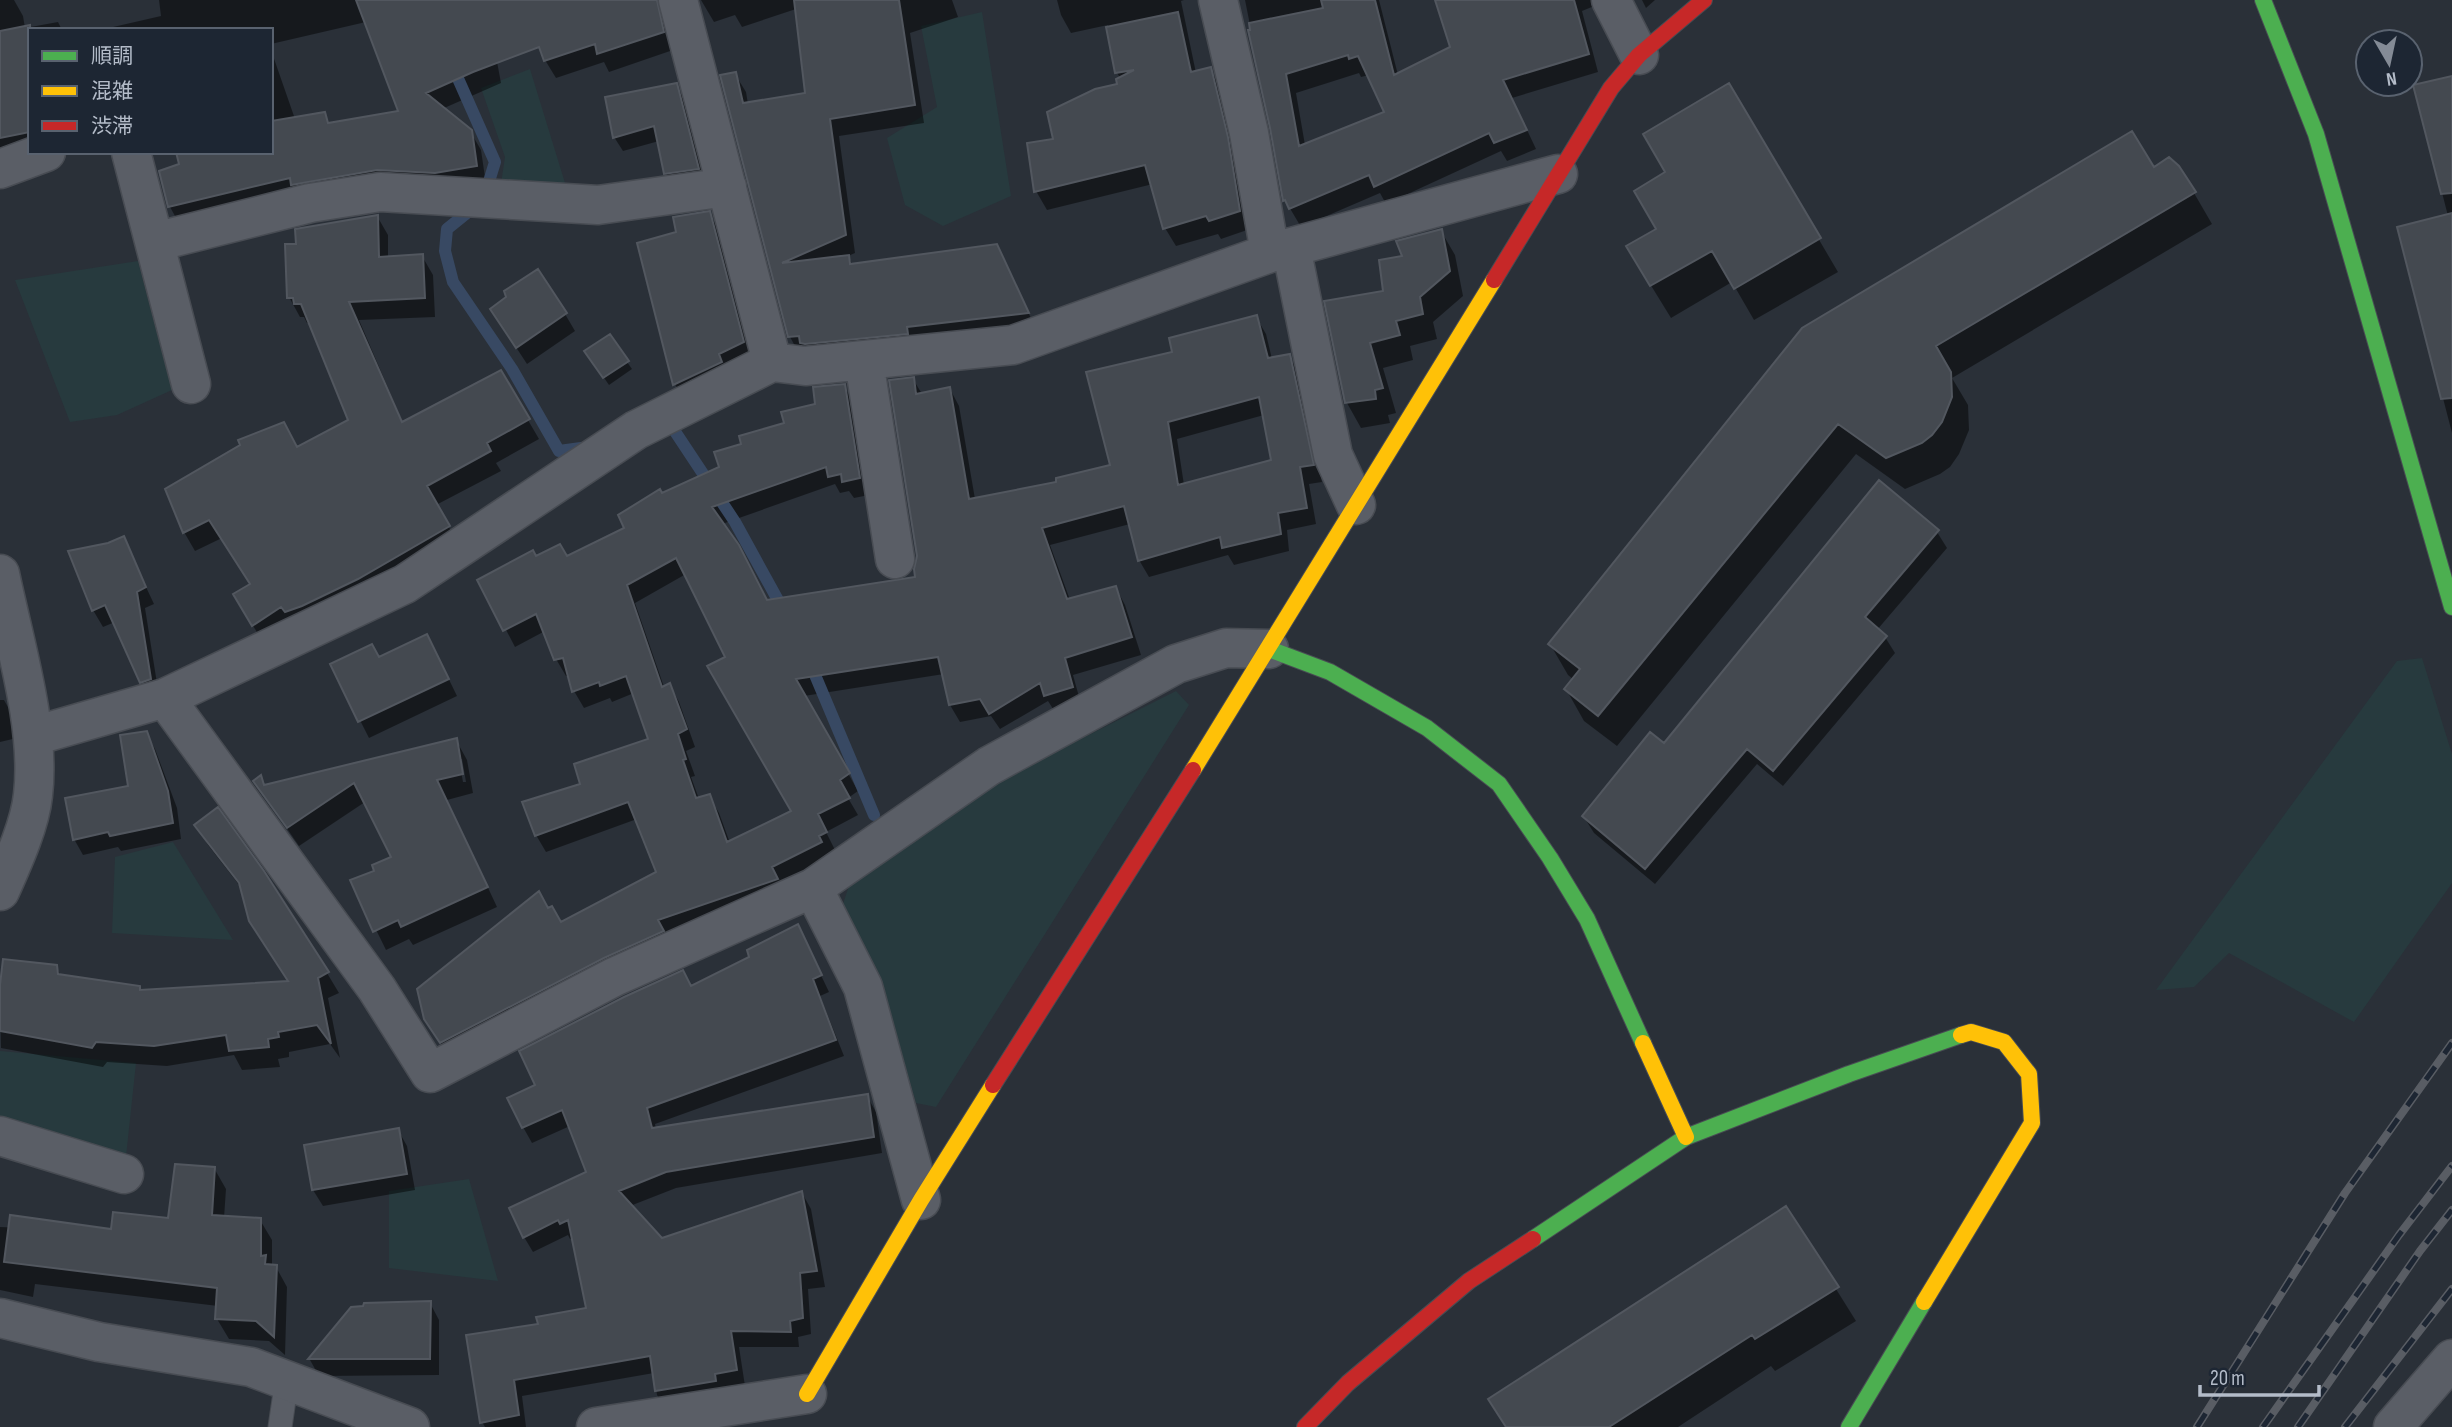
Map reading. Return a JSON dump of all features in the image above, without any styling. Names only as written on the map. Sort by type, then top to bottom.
[{"type":"street","points":[[678,0],[772,362]]},
{"type":"street","points":[[1218,0],[1249,133],[1333,455],[1356,505]]},
{"type":"street","points":[[1611,0],[1639,55]]},
{"type":"street","points":[[787,1427],[921,1200],[1269,649],[1611,88],[1639,55],[1704,0]]},
{"type":"street","points":[[2263,0],[2316,134],[2452,607]]},
{"type":"street","points":[[0,169],[41,154]]},
{"type":"street","points":[[132,154],[191,384]]},
{"type":"street","points":[[34,736],[165,698],[404,584],[636,430],[772,362],[805,366],[864,362],[1013,345],[1281,250],[1558,174]]},
{"type":"street","points":[[155,242],[310,203],[380,192],[598,205],[727,187]]},
{"type":"street","points":[[864,362],[895,559]]},
{"type":"street","points":[[0,574],[34,736],[33,797],[16,855],[0,891]]},
{"type":"street","points":[[165,698],[377,989],[430,1073],[614,977],[813,888],[989,766],[1176,664],[1226,648],[1269,649],[1330,672],[1427,728],[1499,785],[1550,858],[1587,919],[1686,1137]]},
{"type":"street","points":[[813,888],[863,987],[921,1200]]},
{"type":"street","points":[[1305,1427],[1348,1383],[1469,1281],[1686,1137],[1849,1074],[1971,1032],[2004,1042],[2029,1074],[2032,1123],[1849,1427]]},
{"type":"street","points":[[0,1136],[124,1174]]},
{"type":"street","points":[[0,1318],[99,1342],[251,1367],[410,1427]]},
{"type":"street","points":[[2393,1427],[2452,1359]]},
{"type":"street","points":[[596,1427],[807,1394]]},
{"type":"lane","points":[[280,1427],[287,1379]]},
{"type":"green space","points":[[982,12],[1011,196],[943,226],[905,205],[887,138],[937,107],[921,26]]},
{"type":"green space","points":[[530,69],[569,196],[500,190],[505,157],[481,88]]},
{"type":"green space","points":[[138,261],[172,390],[117,415],[70,422],[15,280]]},
{"type":"green space","points":[[2422,658],[2452,754],[2452,883],[2354,1022],[2229,953],[2194,987],[2156,990],[2397,661]]},
{"type":"green space","points":[[1176,691],[1189,705],[936,1107],[916,1103],[882,985],[843,904],[851,880],[1017,771]]},
{"type":"green space","points":[[173,842],[233,940],[112,933],[115,857]]},
{"type":"green space","points":[[0,1051],[136,1063],[125,1166],[0,1123]]},
{"type":"green space","points":[[469,1179],[498,1281],[389,1268],[389,1191]]},
{"type":"building","points":[[356,0],[657,0],[664,32],[597,54],[595,44],[544,61],[539,47],[426,93],[472,130],[477,166],[435,173],[377,170],[291,185],[290,178],[168,207],[159,171],[179,164],[176,154],[273,154],[273,121],[325,112],[328,123],[398,111]]},
{"type":"building","points":[[794,0],[899,0],[915,105],[830,119],[846,235],[782,263],[849,255],[850,264],[997,244],[1029,313],[907,327],[908,334],[805,344],[800,343],[799,336],[788,337],[720,75],[736,72],[743,103],[805,93]]},
{"type":"building","points":[[1321,0],[1375,0],[1394,75],[1450,47],[1435,0],[1574,0],[1589,54],[1503,80],[1527,130],[1494,143],[1489,133],[1374,187],[1369,175],[1289,209],[1285,200],[1283,201],[1248,30],[1249,23],[1323,8]],"holes":[[[1348,55],[1349,59],[1358,56],[1384,112],[1299,146],[1286,74]]]},
{"type":"building","points":[[1178,12],[1191,72],[1211,67],[1228,137],[1240,211],[1209,221],[1206,216],[1163,229],[1145,165],[1034,192],[1027,143],[1053,139],[1047,112],[1095,89],[1117,84],[1116,79],[1134,70],[1115,73],[1106,27]]},
{"type":"building","points":[[30,25],[28,132],[0,138],[0,31]]},
{"type":"building","points":[[2452,76],[2452,193],[2441,194],[2416,98],[2424,98],[2424,82]]},
{"type":"building","points":[[677,83],[699,169],[664,174],[654,126],[613,138],[605,97]]},
{"type":"building","points":[[1729,83],[1821,238],[1734,289],[1712,251],[1650,286],[1626,246],[1656,229],[1634,191],[1665,172],[1643,134]]},
{"type":"building","points":[[2132,131],[2154,167],[2169,157],[2179,166],[2196,192],[1936,346],[1951,372],[1952,397],[1942,422],[1922,443],[1886,458],[1838,424],[1598,716],[1564,689],[1580,669],[1548,644],[1802,328]]},
{"type":"building","points":[[710,211],[744,342],[719,354],[722,362],[673,385],[637,243],[676,232],[673,217]]},
{"type":"building","points":[[2452,213],[2452,398],[2441,399],[2397,227]]},
{"type":"building","points":[[378,215],[379,257],[423,254],[425,298],[349,302],[402,422],[501,370],[530,419],[487,443],[491,451],[427,486],[450,526],[358,579],[302,606],[285,612],[281,607],[252,626],[233,594],[250,584],[209,520],[183,533],[165,489],[240,445],[238,440],[284,422],[297,447],[348,420],[301,304],[294,304],[293,298],[287,298],[285,244],[296,244],[295,229]]},
{"type":"building","points":[[1442,229],[1450,271],[1420,297],[1423,314],[1396,321],[1400,335],[1370,343],[1383,388],[1375,390],[1376,399],[1345,403],[1324,301],[1383,291],[1379,260],[1402,256],[1396,241]]},
{"type":"building","points":[[538,269],[567,313],[516,348],[490,309],[506,297],[504,291]]},
{"type":"building","points":[[1257,315],[1268,358],[1290,354],[1314,465],[1300,467],[1307,508],[1278,513],[1281,534],[1222,548],[1220,537],[1138,561],[1124,506],[1042,528],[1067,599],[1116,586],[1132,637],[1065,658],[1073,687],[1044,696],[1040,683],[989,714],[980,699],[949,705],[938,657],[796,679],[850,773],[840,780],[850,798],[818,814],[827,832],[819,836],[822,842],[772,867],[778,879],[658,920],[664,931],[604,958],[440,1043],[424,1019],[417,989],[539,891],[548,908],[552,906],[561,922],[656,872],[628,802],[535,836],[522,802],[580,784],[574,764],[648,739],[626,676],[600,686],[599,682],[572,692],[563,658],[554,660],[536,614],[503,631],[477,580],[533,550],[536,556],[560,544],[567,556],[624,528],[618,515],[660,489],[662,493],[719,467],[714,452],[741,444],[739,436],[784,423],[781,412],[815,404],[813,387],[845,384],[860,478],[842,482],[841,474],[828,477],[826,467],[712,507],[739,545],[767,600],[915,577],[917,556],[889,380],[914,377],[916,394],[950,387],[969,499],[1056,482],[1056,478],[1110,465],[1086,372],[1172,352],[1169,338]],"holes":[[[1259,397],[1271,460],[1178,485],[1168,422]],[[676,558],[725,657],[707,666],[791,811],[727,842],[710,794],[696,798],[683,760],[686,759],[678,734],[687,729],[670,683],[662,687],[627,585]]]},
{"type":"building","points":[[610,334],[629,361],[603,378],[584,351]]},
{"type":"building","points":[[1879,480],[1939,530],[1865,617],[1887,636],[1773,771],[1747,749],[1645,869],[1582,816],[1650,732],[1664,743]]},
{"type":"building","points":[[124,536],[146,587],[137,592],[151,679],[140,683],[105,605],[92,611],[68,551],[108,543]]},
{"type":"building","points":[[427,634],[449,679],[358,722],[330,664],[372,644],[379,657]]},
{"type":"building","points":[[147,731],[168,791],[173,823],[110,836],[108,832],[73,840],[65,798],[128,786],[120,735]]},
{"type":"building","points":[[457,738],[463,774],[437,780],[488,887],[401,927],[398,920],[373,932],[350,880],[374,871],[372,865],[391,857],[354,783],[287,828],[253,781],[261,775],[264,785]]},
{"type":"building","points":[[218,807],[264,871],[329,972],[318,978],[331,1044],[317,1025],[278,1032],[279,1037],[268,1039],[269,1047],[229,1051],[226,1035],[154,1046],[96,1042],[92,1048],[0,1031],[3,959],[57,965],[58,974],[140,986],[140,990],[288,981],[249,921],[239,883],[194,825]]},
{"type":"building","points":[[798,924],[822,975],[813,979],[836,1040],[647,1108],[652,1128],[868,1094],[874,1137],[666,1172],[619,1191],[662,1238],[802,1191],[817,1271],[800,1273],[803,1318],[790,1321],[791,1332],[731,1331],[737,1370],[715,1374],[716,1381],[655,1391],[650,1356],[514,1380],[519,1415],[480,1423],[466,1335],[538,1324],[536,1317],[586,1308],[568,1220],[560,1224],[558,1220],[523,1238],[509,1208],[586,1172],[562,1110],[522,1128],[507,1098],[535,1085],[519,1051],[683,970],[691,986],[749,957],[747,950]]},
{"type":"building","points":[[399,1128],[407,1174],[312,1190],[304,1145]]},
{"type":"building","points":[[175,1164],[215,1167],[212,1215],[261,1218],[261,1256],[266,1255],[265,1264],[277,1265],[274,1337],[256,1321],[215,1319],[217,1288],[4,1262],[10,1215],[111,1229],[113,1212],[168,1218]]},
{"type":"building","points":[[1786,1206],[1839,1287],[1755,1339],[1752,1335],[1609,1427],[1506,1427],[1488,1399]]},
{"type":"building","points":[[431,1301],[430,1359],[308,1359],[351,1307],[363,1306],[364,1303]]},
{"type":"waterway","points":[[452,65],[495,162],[487,188]]},
{"type":"waterway","points":[[473,208],[447,229],[445,251],[453,282],[512,369],[559,451],[581,448]]},
{"type":"waterway","points":[[676,433],[735,522],[785,613]]},
{"type":"waterway","points":[[810,663],[874,815]]},
{"type":"railway","points":[[2197,1427],[2345,1193],[2452,1043]]},
{"type":"railway","points":[[2263,1427],[2399,1235],[2452,1166]]},
{"type":"railway","points":[[2298,1427],[2420,1251],[2452,1210]]},
{"type":"railway","points":[[2345,1427],[2452,1289]]},
{"type":"traffic: fast","points":[[2263,0],[2316,134],[2452,607]]},
{"type":"traffic: fast","points":[[1269,649],[1330,672],[1427,728],[1499,784],[1550,858],[1587,919],[1643,1043]]},
{"type":"traffic: fast","points":[[1533,1239],[1686,1137],[1849,1074],[1961,1035]]},
{"type":"traffic: fast","points":[[1849,1427],[1924,1302]]},
{"type":"traffic: slow","points":[[1193,770],[1494,280]]},
{"type":"traffic: slow","points":[[1924,1302],[2032,1123],[2029,1074],[2004,1042],[1971,1032],[1961,1035]]},
{"type":"traffic: slow","points":[[1643,1043],[1686,1137]]},
{"type":"traffic: slow","points":[[807,1394],[921,1200],[993,1085]]},
{"type":"traffic: jam","points":[[1494,280],[1611,88],[1639,55],[1704,0]]},
{"type":"traffic: jam","points":[[993,1085],[1193,770]]},
{"type":"traffic: jam","points":[[1305,1427],[1348,1383],[1469,1281],[1533,1239]]}]
